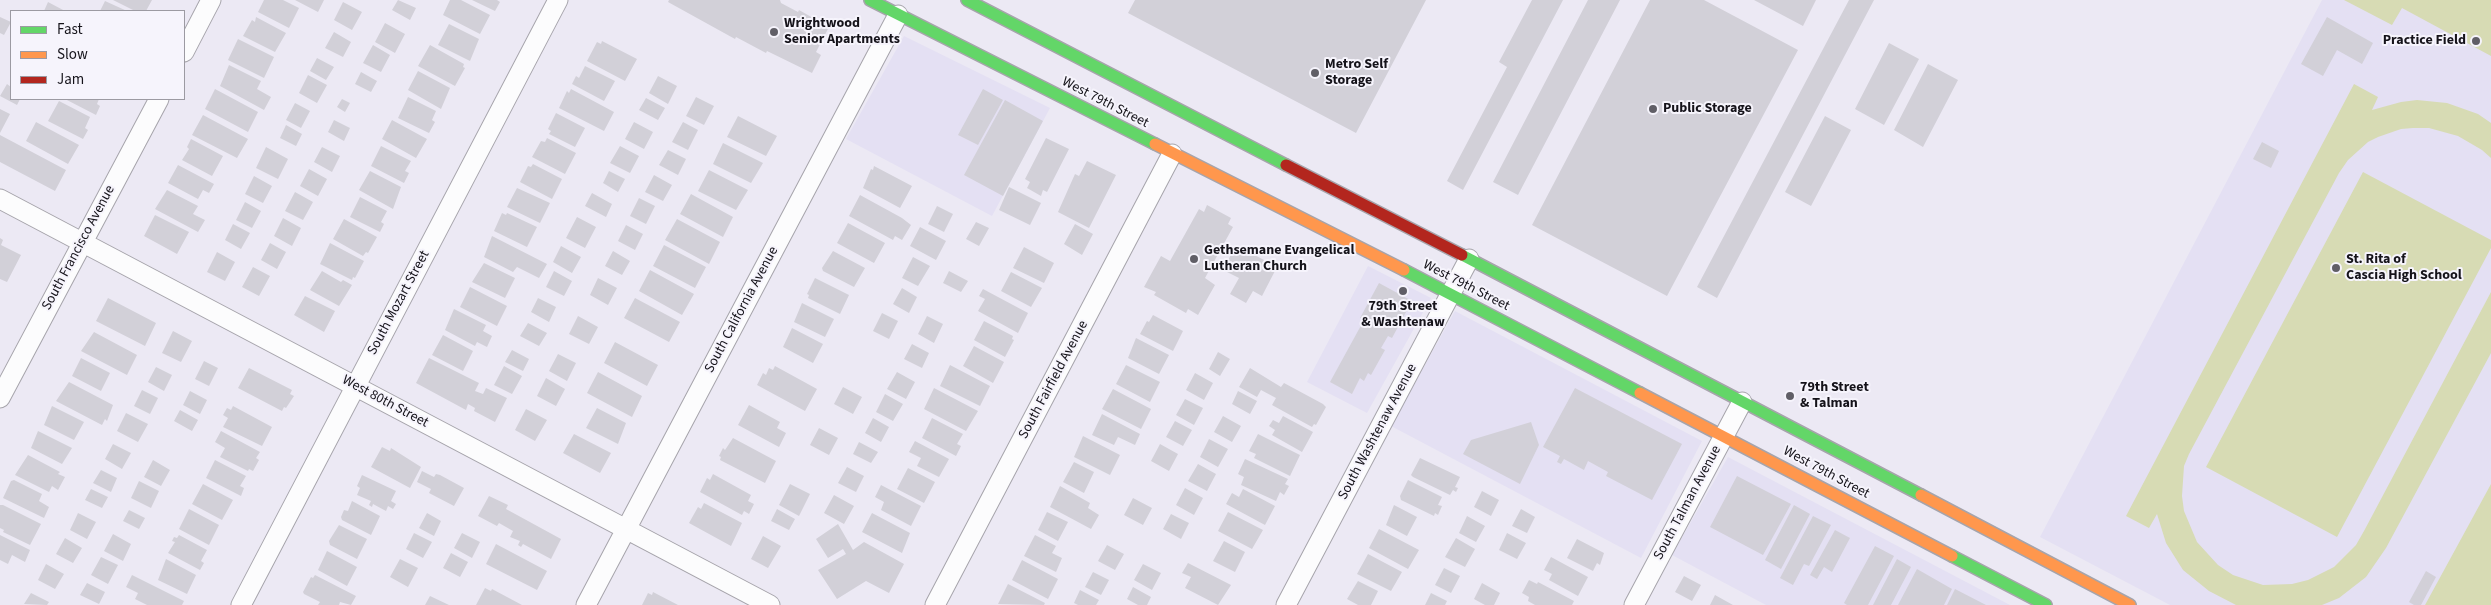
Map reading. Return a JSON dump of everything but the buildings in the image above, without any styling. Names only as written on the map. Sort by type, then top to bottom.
[{"type":"main road","name":"West 79th Street","points":[[870,0],[1451,294],[2046,605]]},
{"type":"main road","name":"West 79th Street","points":[[967,0],[1469,259],[2130,605]]},
{"type":"street","points":[[185,50],[211,0]]},
{"type":"street","name":"South Mozart Street","points":[[241,605],[558,0]]},
{"type":"street","name":"South California Avenue","points":[[586,605],[898,15]]},
{"type":"street","name":"South Francisco Avenue","points":[[0,398],[158,100]]},
{"type":"street","name":"South Fairfield Avenue","points":[[935,605],[1172,154]]},
{"type":"street","name":"West 80th Street","points":[[0,199],[770,605]]},
{"type":"street","name":"South Washtenaw Avenue","points":[[1286,605],[1469,259]]},
{"type":"street","name":"South Talman Avenue","points":[[1634,605],[1742,402]]},
{"type":"shaded area","name":"St. Rita of Cascia High School","points":[[2322,0],[2491,0],[2491,605],[2170,605],[2040,537]]},
{"type":"shaded area","points":[[904,36],[1050,108],[992,216],[846,139]]},
{"type":"shaded area","points":[[1368,266],[1431,298],[1367,413],[1307,382]]},
{"type":"shaded area","points":[[1455,311],[1702,441],[1641,558],[1391,426]]},
{"type":"shaded area","points":[[1728,457],[2010,605],[1766,605],[1672,555]]},
{"type":"green space","name":"Practice Field","points":[[2344,0],[2491,0],[2491,56],[2402,8],[2392,25]]},
{"type":"green space","points":[[2354,84],[2378,97],[2372,110],[2401,102],[2417,100],[2447,103],[2478,114],[2491,123],[2491,158],[2482,150],[2458,136],[2429,128],[2413,128],[2401,129],[2378,137],[2368,142],[2348,160],[2339,173],[2184,466],[2182,496],[2184,511],[2197,542],[2218,565],[2233,575],[2263,585],[2292,584],[2308,580],[2334,567],[2356,545],[2364,531],[2491,292],[2491,353],[2386,548],[2366,577],[2339,598],[2322,605],[2236,605],[2209,591],[2183,570],[2166,543],[2157,514],[2149,528],[2126,516]]},
{"type":"green space","points":[[2363,172],[2491,240],[2491,248],[2337,537],[2206,467]]},
{"type":"green space","points":[[2491,484],[2491,605],[2425,605]]},
{"type":"traffic: fast","points":[[870,0],[1155,144]]},
{"type":"traffic: fast","points":[[967,0],[1286,165]]},
{"type":"traffic: fast","points":[[1462,255],[1921,495]]},
{"type":"traffic: fast","points":[[1404,270],[1640,393]]},
{"type":"traffic: fast","points":[[1952,556],[2046,605]]},
{"type":"traffic: slow","points":[[1155,144],[1404,270]]},
{"type":"traffic: slow","points":[[1640,393],[1952,556]]},
{"type":"traffic: slow","points":[[1921,495],[2130,605]]},
{"type":"traffic: jam","points":[[1286,165],[1462,255]]},
{"type":"place","name":"Wrightwood Senior Apartments","points":[[774,32]]},
{"type":"place","name":"Practice Field","points":[[2476,41]]},
{"type":"place","name":"Metro Self Storage","points":[[1315,73]]},
{"type":"place","name":"Public Storage","points":[[1653,109]]},
{"type":"place","name":"Gethsemane Evangelical Lutheran Church","points":[[1194,259]]},
{"type":"place","name":"St. Rita of Cascia High School","points":[[2336,268]]},
{"type":"place","name":"79th Street & Washtenaw","points":[[1403,291]]},
{"type":"place","name":"79th Street & Talman","points":[[1790,396]]}]
